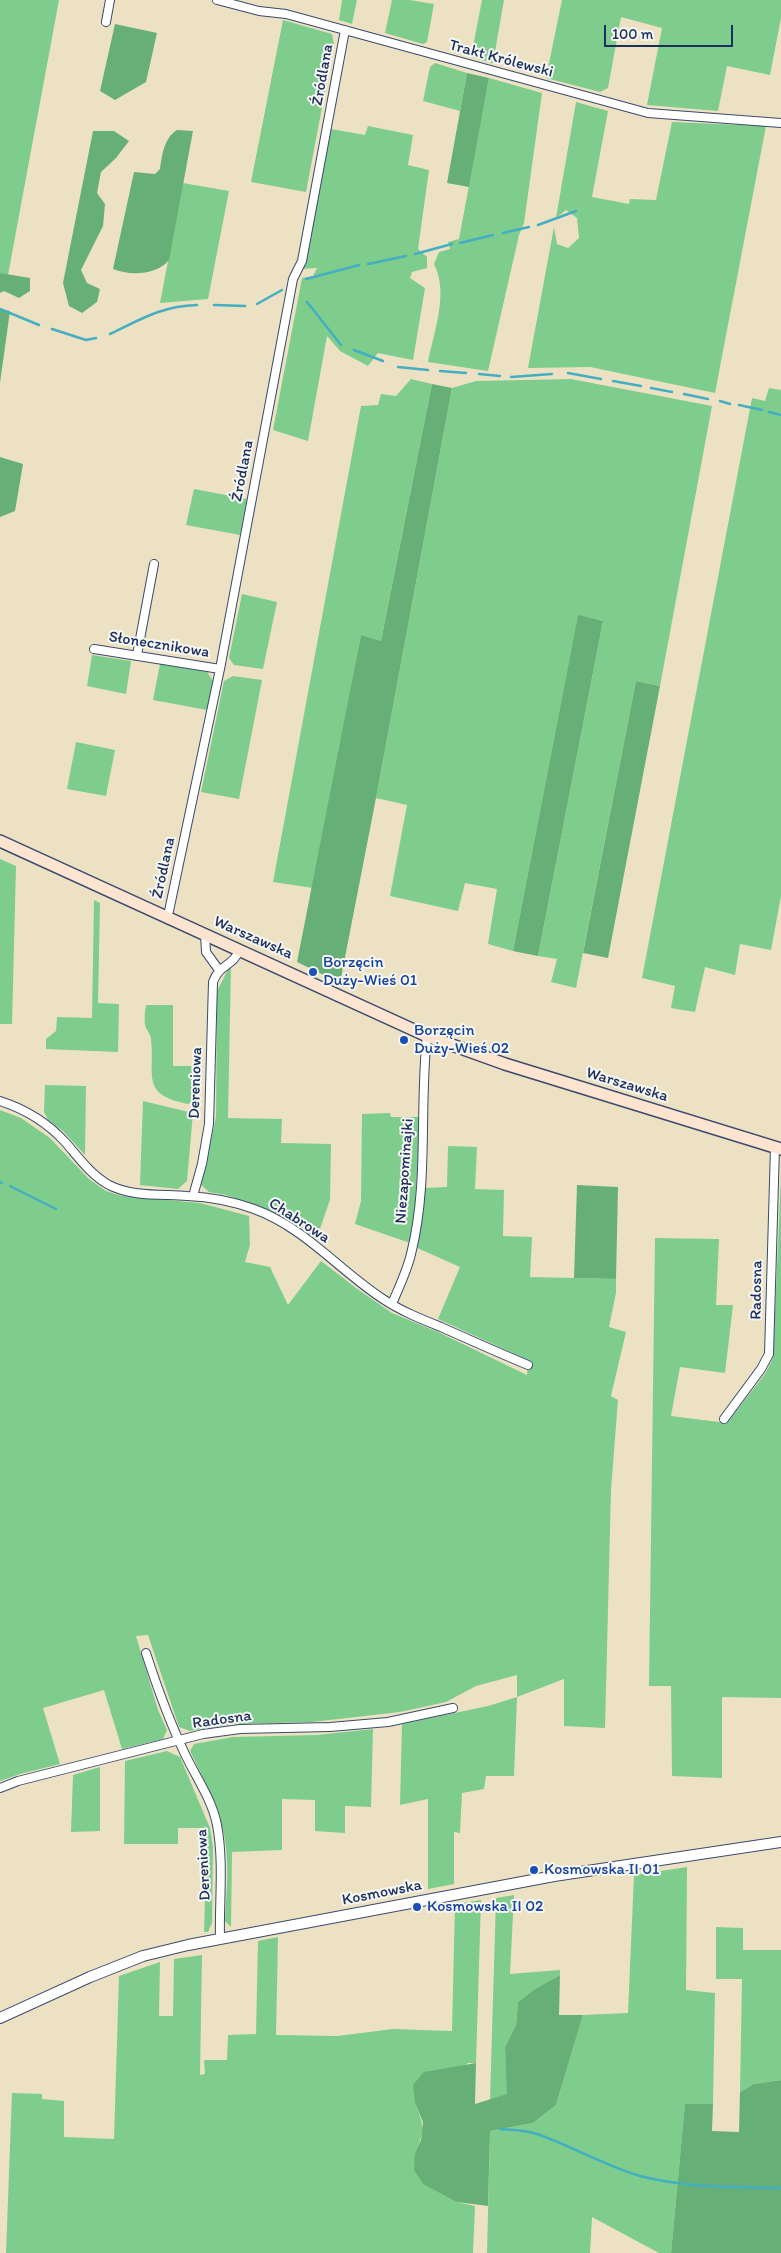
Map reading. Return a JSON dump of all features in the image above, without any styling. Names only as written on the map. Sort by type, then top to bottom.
[{"type":"main road","name":"Warszawska","points":[[0,841],[427,1036],[505,1064],[778,1148]]},
{"type":"street","points":[[106,22],[110,0]]},
{"type":"street","name":"Trakt Królewski","points":[[217,0],[259,11],[286,14],[648,113],[781,123]]},
{"type":"street","name":"Źródlana","points":[[166,916],[169,911],[220,669],[293,279],[302,261],[345,30]]},
{"type":"street","points":[[137,655],[154,564]]},
{"type":"street","name":"Słonecznikowa","points":[[94,649],[220,669]]},
{"type":"street","points":[[205,934],[206,952],[219,970],[235,960],[239,950]]},
{"type":"street","name":"Dereniowa","points":[[192,1196],[202,1164],[209,1124],[213,982],[219,970]]},
{"type":"street","name":"Niezapominajki","points":[[392,1304],[411,1254],[417,1219],[427,1036]]},
{"type":"street","name":"Chabrowa","points":[[0,1101],[31,1114],[42,1122],[65,1142],[86,1166],[111,1186],[159,1195],[225,1200],[254,1209],[275,1219],[405,1312],[528,1365]]},
{"type":"street","name":"Radosna","points":[[724,1419],[761,1369],[769,1354],[778,1148]]},
{"type":"street","name":"Dereniowa","points":[[146,1653],[178,1740],[205,1792],[217,1824],[220,1851],[220,1939]]},
{"type":"street","name":"Radosna","points":[[0,1788],[18,1781],[203,1734],[240,1729],[330,1727],[388,1722],[453,1708]]},
{"type":"street","name":"Kosmowska","points":[[0,2018],[90,1977],[143,1956],[220,1939],[554,1876],[781,1842]]},
{"type":"green space","points":[[0,0],[59,0],[8,275],[0,273]]},
{"type":"green space","points":[[342,0],[357,0],[352,24],[339,20]]},
{"type":"green space","points":[[392,0],[410,0],[434,4],[427,42],[423,44],[385,33]]},
{"type":"green space","points":[[482,0],[504,0],[493,63],[471,57]]},
{"type":"green space","points":[[562,0],[781,0],[781,18],[770,75],[727,66],[718,111],[647,105],[662,28],[621,17],[608,88],[600,92],[546,78]]},
{"type":"green space","points":[[283,20],[332,34],[334,44],[306,192],[251,182]]},
{"type":"green space","points":[[115,24],[157,33],[146,82],[115,100],[100,91]]},
{"type":"green space","points":[[435,63],[467,73],[460,111],[423,101],[430,67]]},
{"type":"green space","points":[[467,73],[489,78],[469,187],[447,183]]},
{"type":"green space","points":[[489,78],[542,93],[524,223],[519,235],[488,371],[428,362],[440,300],[438,275],[434,264],[439,252],[450,249],[448,242],[459,239]]},
{"type":"green space","points":[[576,102],[608,111],[592,197],[629,204],[630,199],[656,200],[672,122],[766,126],[715,393],[590,367],[528,368],[554,227],[557,244],[568,248],[579,238],[577,218],[566,210],[556,218]]},
{"type":"green space","points":[[368,126],[413,135],[408,165],[429,170],[418,249],[427,257],[427,268],[412,272],[410,278],[425,288],[413,360],[378,353],[368,366],[340,351],[327,336],[308,441],[273,430],[302,278],[313,276],[317,268],[303,269],[331,129],[365,135]]},
{"type":"green space","points":[[177,130],[193,131],[169,260],[158,269],[143,273],[127,273],[113,269],[134,172],[155,174],[160,169],[166,142]]},
{"type":"green space","points":[[93,131],[114,131],[129,141],[116,158],[101,172],[97,193],[105,204],[103,226],[81,270],[87,283],[100,289],[97,302],[82,313],[69,306],[63,283]]},
{"type":"green space","points":[[183,183],[229,191],[208,299],[160,303]]},
{"type":"green space","points":[[0,273],[30,278],[30,291],[19,298],[4,291],[0,293]]},
{"type":"green space","points":[[0,309],[10,311],[0,383]]},
{"type":"green space","points":[[411,379],[432,384],[381,641],[361,635],[313,888],[273,882],[361,406],[378,405],[381,394],[396,396]]},
{"type":"green space","points":[[571,379],[712,406],[660,686],[636,681],[576,988],[551,982],[557,959],[538,956],[603,621],[578,616],[513,951],[488,944],[497,889],[465,883],[458,911],[390,896],[407,805],[376,798],[452,388],[476,381]]},
{"type":"green space","points":[[432,384],[452,388],[340,983],[297,962],[361,635],[381,641]]},
{"type":"green space","points":[[769,388],[781,390],[781,896],[771,950],[740,944],[735,975],[705,967],[695,1012],[671,1008],[675,986],[642,978],[752,398],[765,401]]},
{"type":"green space","points":[[0,457],[23,464],[15,511],[0,517]]},
{"type":"green space","points":[[194,489],[247,499],[240,535],[186,525]]},
{"type":"green space","points":[[242,594],[277,602],[263,669],[234,665],[229,658]]},
{"type":"green space","points":[[578,615],[603,621],[538,956],[513,951]]},
{"type":"green space","points":[[92,655],[131,661],[126,694],[87,686]]},
{"type":"green space","points":[[160,664],[207,672],[213,681],[207,710],[153,700]]},
{"type":"green space","points":[[233,676],[262,680],[239,799],[201,792],[224,681]]},
{"type":"green space","points":[[636,681],[660,686],[608,958],[583,953]]},
{"type":"green space","points":[[76,742],[115,750],[106,796],[67,789]]},
{"type":"green space","points":[[0,859],[16,866],[12,1024],[0,1024]]},
{"type":"green space","points":[[94,900],[100,903],[98,1003],[119,1004],[118,1052],[46,1049],[46,1039],[56,1031],[57,1017],[92,1018]]},
{"type":"green space","points":[[231,964],[228,1118],[282,1119],[281,1143],[331,1144],[330,1200],[316,1240],[300,1226],[275,1213],[226,1195],[209,1192],[201,1185],[216,1117],[217,991]]},
{"type":"green space","points":[[146,1005],[173,1005],[173,1066],[191,1066],[194,1096],[189,1104],[173,1100],[156,1089],[152,1073],[151,1037],[145,1023]]},
{"type":"green space","points":[[45,1085],[86,1086],[85,1155],[63,1131],[48,1120],[44,1112]]},
{"type":"green space","points":[[143,1101],[193,1113],[187,1181],[178,1189],[140,1185]]},
{"type":"green space","points":[[0,1110],[21,1118],[50,1138],[89,1179],[106,1191],[122,1196],[200,1203],[249,1216],[250,1245],[245,1262],[270,1267],[288,1305],[321,1261],[392,1313],[438,1332],[527,1375],[528,1360],[438,1319],[460,1267],[415,1247],[423,1188],[447,1187],[448,1146],[477,1147],[475,1189],[504,1190],[503,1236],[532,1237],[530,1277],[616,1279],[616,1293],[609,1327],[626,1332],[611,1396],[618,1400],[611,1490],[605,1728],[564,1726],[564,1679],[517,1697],[517,1675],[476,1686],[446,1702],[400,1712],[312,1722],[233,1724],[190,1731],[179,1727],[148,1635],[136,1636],[158,1710],[167,1730],[163,1739],[122,1749],[104,1690],[43,1708],[60,1764],[0,1781]]},
{"type":"green space","points":[[390,1113],[391,1117],[420,1117],[415,1206],[410,1243],[355,1224],[361,1201],[362,1114]]},
{"type":"green space","points":[[781,1176],[781,1698],[722,1697],[722,1778],[672,1776],[671,1686],[649,1686],[655,1238],[719,1239],[716,1305],[733,1305],[725,1373],[680,1367],[671,1416],[727,1423],[765,1374],[773,1358]]},
{"type":"green space","points":[[577,1185],[618,1187],[616,1279],[574,1278]]},
{"type":"green space","points":[[517,1697],[514,1776],[486,1776],[484,1789],[462,1793],[460,1833],[454,1832],[454,1884],[428,1889],[428,1799],[400,1805],[402,1724],[488,1706]]},
{"type":"green space","points":[[373,1729],[371,1807],[345,1806],[345,1833],[315,1831],[315,1800],[282,1799],[282,1850],[232,1852],[231,1927],[225,1921],[227,1866],[224,1835],[217,1810],[190,1751],[194,1744],[233,1737],[317,1735]]},
{"type":"green space","points":[[167,1751],[180,1757],[210,1828],[213,1847],[212,1923],[208,1932],[204,1932],[207,1828],[178,1828],[178,1844],[124,1844],[125,1761]]},
{"type":"green space","points":[[100,1767],[100,1831],[71,1832],[73,1775]]},
{"type":"green space","points":[[687,1867],[686,1990],[715,1993],[713,2104],[685,2105],[671,2253],[659,2253],[592,2217],[590,2253],[487,2253],[490,2131],[533,2123],[556,2105],[583,2015],[628,2013],[634,1875]]},
{"type":"green space","points":[[514,1895],[510,1974],[560,1970],[560,1975],[535,1989],[518,2002],[516,2025],[505,2047],[508,2094],[490,2100],[496,1898]]},
{"type":"green space","points":[[481,1900],[476,2063],[468,2063],[415,2103],[422,2123],[422,2133],[415,2153],[457,2202],[475,2206],[473,2253],[6,2253],[12,2093],[42,2094],[42,2099],[64,2101],[64,2137],[114,2139],[119,1976],[160,1962],[159,2016],[173,2016],[174,1959],[202,1955],[200,2075],[205,2074],[204,2060],[227,2060],[228,2035],[256,2034],[258,1941],[278,1937],[276,2035],[338,2036],[393,2029],[452,2031],[455,1904]]},
{"type":"green space","points":[[716,1927],[743,1928],[743,1950],[781,1950],[781,2080],[754,2084],[740,2092],[742,1979],[716,1979]]},
{"type":"green space","points":[[560,1975],[559,2015],[583,2015],[556,2105],[533,2123],[490,2131],[488,2206],[457,2202],[423,2184],[414,2170],[415,2153],[421,2140],[423,2122],[415,2103],[413,2085],[424,2072],[476,2063],[475,2104],[507,2094],[505,2047],[516,2025],[518,2002],[535,1989]]},
{"type":"green space","points":[[781,2080],[781,2253],[671,2253],[685,2104],[713,2104],[712,2131],[739,2132],[740,2092],[754,2084]]},
{"type":"waterway","points":[[538,225],[576,211]]},
{"type":"waterway","points":[[503,233],[529,227]]},
{"type":"waterway","points":[[460,243],[493,235]]},
{"type":"waterway","points":[[415,254],[452,244]]},
{"type":"waterway","points":[[368,264],[406,256]]},
{"type":"waterway","points":[[306,279],[359,265]]},
{"type":"waterway","points":[[257,304],[282,290]]},
{"type":"waterway","points":[[307,302],[341,345]]},
{"type":"waterway","points":[[110,334],[142,318],[162,311],[197,305]]},
{"type":"waterway","points":[[214,305],[245,306]]},
{"type":"waterway","points":[[0,309],[39,325]]},
{"type":"waterway","points":[[52,329],[86,340],[96,338]]},
{"type":"waterway","points":[[354,350],[383,361]]},
{"type":"waterway","points":[[398,367],[428,370]]},
{"type":"waterway","points":[[440,371],[466,373]]},
{"type":"waterway","points":[[568,373],[601,379]]},
{"type":"waterway","points":[[479,374],[500,376]]},
{"type":"waterway","points":[[511,377],[552,374]]},
{"type":"waterway","points":[[613,381],[641,386]]},
{"type":"waterway","points":[[651,388],[672,392]]},
{"type":"waterway","points":[[684,394],[708,399]]},
{"type":"waterway","points":[[720,401],[730,404]]},
{"type":"waterway","points":[[739,405],[762,410]]},
{"type":"waterway","points":[[769,412],[781,415]]},
{"type":"waterway","points":[[10,1186],[56,1209]]},
{"type":"waterway","points":[[500,2129],[537,2134],[614,2167],[657,2180],[710,2186],[781,2188]]},
{"type":"place","name":"Borzęcin Duży-Wieś 01","points":[[313,972]]},
{"type":"place","name":"Borzęcin Duży-Wieś 02","points":[[404,1040]]},
{"type":"place","name":"Kosmowska II 01","points":[[534,1870]]},
{"type":"place","name":"Kosmowska II 02","points":[[417,1907]]}]
